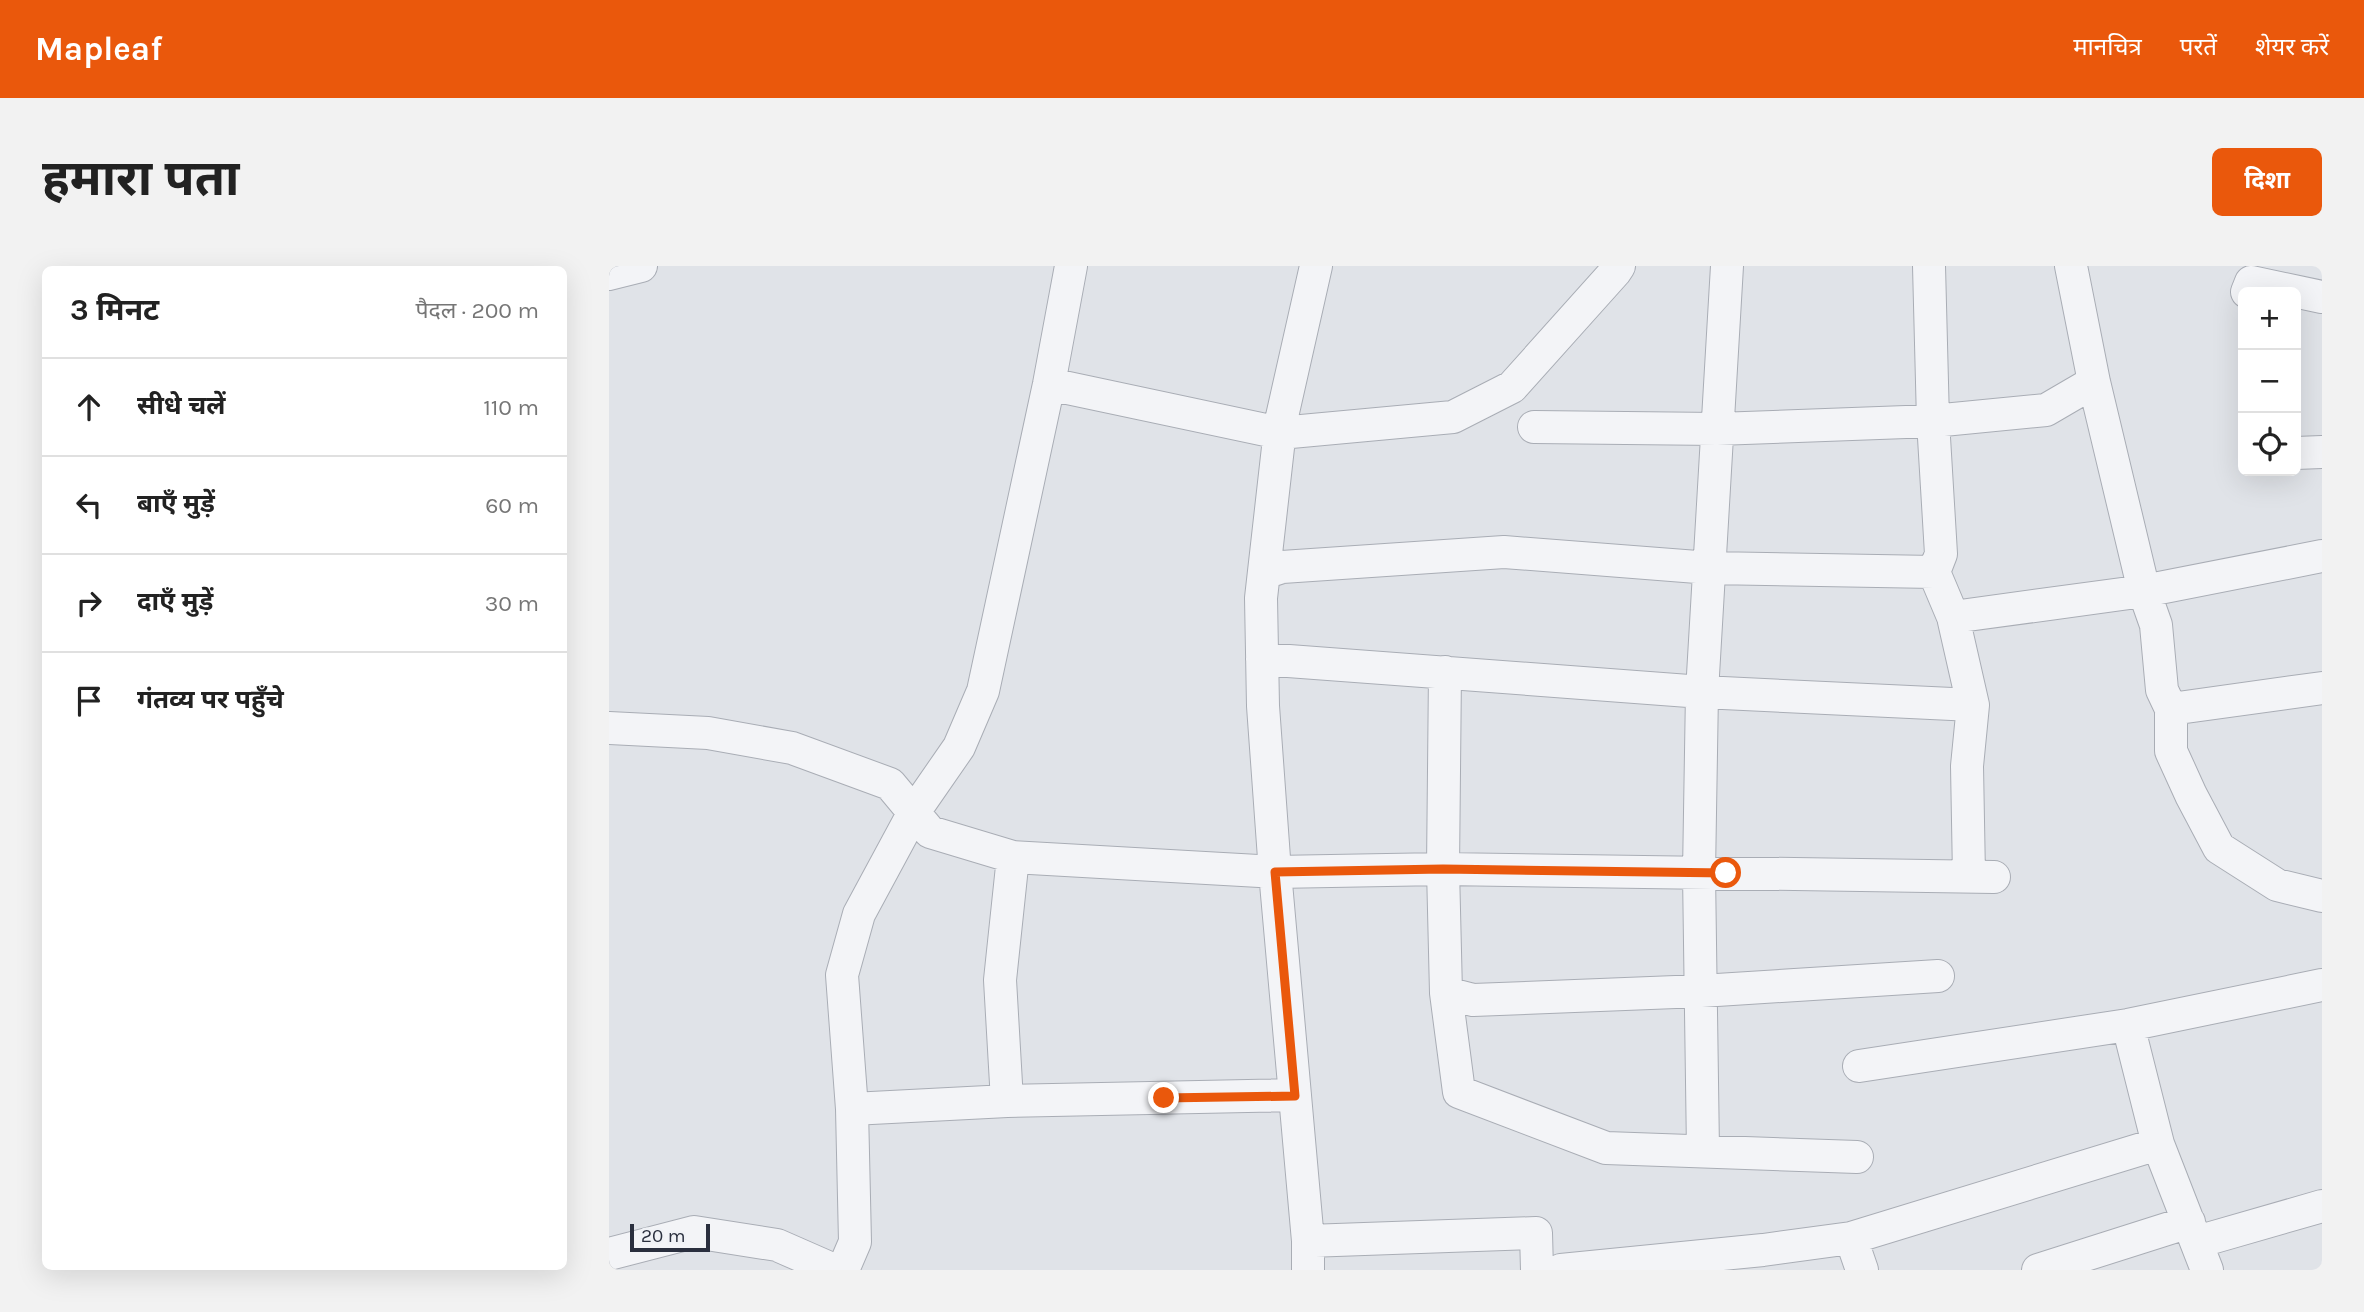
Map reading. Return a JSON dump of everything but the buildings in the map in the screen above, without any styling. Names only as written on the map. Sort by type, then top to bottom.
[{"type":"street","points":[[609,274],[641,266]]},
{"type":"street","points":[[843,1270],[855,1242],[852,1109],[842,975],[859,914],[913,812],[959,747],[983,691],[1049,384],[1071,266]]},
{"type":"street","points":[[1316,266],[1280,433],[1261,598],[1262,659],[1275,872],[1308,1256],[1536,1233],[1537,1270]]},
{"type":"street","points":[[1049,384],[1280,433],[1453,417],[1512,387],[1619,266]]},
{"type":"street","points":[[1703,1151],[1699,873],[1702,692],[1727,266]]},
{"type":"street","points":[[609,728],[708,733],[792,748],[890,784],[930,832],[1013,857],[1275,872],[1443,869],[1981,876],[1967,766],[1973,705],[1953,617],[1934,572],[1941,554],[1933,421],[1929,266]]},
{"type":"street","points":[[2071,266],[2094,382],[2144,591],[2156,625],[2162,690],[2172,709],[2171,751],[2219,848],[2277,885],[2322,896]]},
{"type":"street","points":[[2249,287],[2251,282],[2275,287]]},
{"type":"street","points":[[2301,293],[2322,297]]},
{"type":"street","points":[[1534,427],[1717,429],[1933,421],[2046,410],[2094,382]]},
{"type":"street","points":[[2301,453],[2322,452]]},
{"type":"street","points":[[1263,573],[1282,567],[1504,552],[1710,568],[1934,572]]},
{"type":"street","points":[[1953,617],[2144,591],[2322,556]]},
{"type":"street","points":[[1262,659],[1702,692],[1973,705]]},
{"type":"street","points":[[1445,673],[1443,869],[1446,993],[1459,1092],[1606,1148],[1857,1157]]},
{"type":"street","points":[[2172,709],[2322,688]]},
{"type":"street","points":[[1007,1101],[1000,979],[1013,857]]},
{"type":"street","points":[[1446,993],[1473,1000],[1701,991],[1938,976]]},
{"type":"street","points":[[1859,1066],[2128,1025],[2322,985]]},
{"type":"street","points":[[2128,1025],[2158,1144],[2198,1245]]},
{"type":"street","points":[[852,1109],[1007,1101],[1295,1096]]},
{"type":"street","points":[[1561,1270],[1763,1250],[1851,1238],[2158,1144]]},
{"type":"street","points":[[2038,1270],[2198,1245],[2322,1206]]},
{"type":"street","points":[[609,1254],[694,1231],[776,1245],[834,1270]]},
{"type":"street","points":[[1851,1238],[1862,1270]]},
{"type":"route","points":[[1164,1098],[1295,1096],[1275,872],[1443,869],[1726,873]]}]
